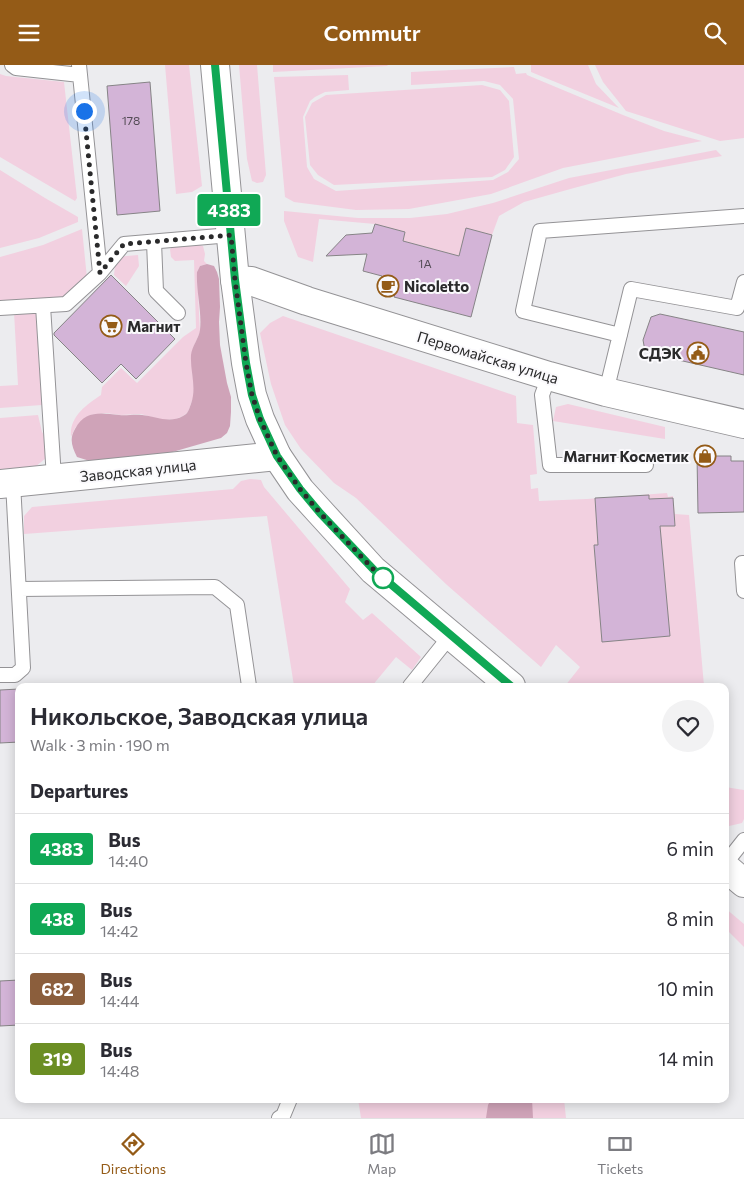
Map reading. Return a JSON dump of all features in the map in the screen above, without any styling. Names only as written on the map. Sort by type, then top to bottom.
[{"type":"street","points":[[215,65],[235,280],[246,363],[252,395],[260,419],[277,456],[300,489],[320,513],[374,570],[507,683]]},
{"type":"street","name":"Первомайская улица","points":[[235,280],[251,281],[307,301],[549,376],[606,392],[744,424]]},
{"type":"street","name":"Заводская улица","points":[[7,483],[277,456]]},
{"type":"street","points":[[729,869],[744,883]]},
{"type":"lane","points":[[12,65],[16,68],[80,70],[100,273]]},
{"type":"lane","points":[[620,335],[522,311],[540,231],[744,216]]},
{"type":"lane","points":[[0,308],[66,304],[100,273],[124,244],[231,235]]},
{"type":"lane","points":[[154,242],[156,291],[178,313]]},
{"type":"lane","points":[[606,392],[631,289],[737,308],[744,283]]},
{"type":"lane","points":[[42,305],[54,479]]},
{"type":"lane","points":[[549,376],[542,395],[550,465],[646,465]]},
{"type":"lane","points":[[0,675],[15,675],[22,668],[19,589],[7,483]]},
{"type":"lane","points":[[744,563],[742,563],[744,591]]},
{"type":"lane","points":[[19,589],[215,587],[237,605],[249,683]]},
{"type":"lane","points":[[412,683],[451,635]]},
{"type":"lane","points":[[729,860],[744,840]]},
{"type":"lane","points":[[278,1118],[283,1116],[288,1103]]},
{"type":"shaded area","points":[[165,65],[189,65],[202,186],[192,192],[176,194]]},
{"type":"shaded area","points":[[239,65],[257,65],[266,175],[263,182],[257,183],[252,181],[247,159]]},
{"type":"shaded area","points":[[273,65],[388,65],[273,72]]},
{"type":"shaded area","points":[[531,65],[588,65],[596,84],[619,108],[531,72]]},
{"type":"shaded area","points":[[595,65],[744,65],[744,138],[720,141],[626,111],[603,82]]},
{"type":"shaded area","points":[[514,67],[516,74],[526,73],[664,131],[702,141],[563,168],[491,194],[409,209],[356,210],[294,202],[285,197],[274,77],[348,75],[349,90],[325,92],[315,97],[310,101],[303,117],[307,167],[314,179],[336,191],[493,180],[508,172],[519,159],[513,99],[500,85],[484,81],[411,85],[411,72]]},
{"type":"shaded area","points":[[0,74],[64,82],[77,198],[75,201],[0,157]]},
{"type":"shaded area","points":[[482,85],[500,90],[509,101],[514,157],[505,170],[492,177],[334,185],[318,175],[310,165],[305,117],[312,103],[326,95]]},
{"type":"shaded area","points":[[716,150],[722,156],[626,174],[524,202],[499,216],[492,235],[466,229],[459,256],[403,241],[405,232],[375,224],[319,219],[313,262],[298,257],[284,221],[284,211],[358,218],[410,218],[447,214],[493,203],[569,178]]},
{"type":"shaded area","points":[[0,170],[78,217],[78,222],[39,238],[0,248]]},
{"type":"shaded area","points":[[82,229],[87,278],[66,298],[0,303],[0,257],[43,245]]},
{"type":"shaded area","points":[[191,243],[203,246],[204,261],[207,264],[200,266],[197,272],[200,332],[194,346],[192,368],[194,389],[188,412],[176,419],[162,420],[141,414],[120,415],[106,413],[91,415],[75,428],[71,437],[73,423],[80,412],[101,395],[102,387],[121,368],[137,383],[183,337],[196,328],[194,260],[175,261],[171,257],[170,249],[177,244]]},
{"type":"shaded area","points":[[138,255],[139,266],[126,286],[114,275],[116,257]]},
{"type":"shaded area","points":[[207,264],[214,266],[219,279],[220,345],[231,397],[230,426],[227,433],[221,438],[162,455],[93,462],[77,457],[72,436],[79,423],[94,414],[139,415],[173,419],[187,413],[193,398],[191,355],[200,330],[197,272],[200,266]]},
{"type":"shaded area","points":[[36,310],[42,405],[0,408],[0,386],[18,385],[14,312]]},
{"type":"shaded area","points":[[283,316],[516,396],[517,423],[533,425],[537,474],[530,475],[531,489],[538,488],[539,501],[667,493],[668,497],[673,496],[675,514],[689,515],[704,683],[567,683],[580,667],[556,645],[541,667],[447,585],[356,498],[334,483],[301,449],[285,425],[271,384],[260,333],[270,323]]},
{"type":"shaded area","points":[[568,404],[665,427],[665,439],[553,421],[556,407]]},
{"type":"shaded area","points":[[38,415],[42,432],[48,441],[46,458],[35,467],[0,470],[0,418]]},
{"type":"shaded area","points":[[250,479],[261,480],[264,487],[350,589],[345,602],[363,620],[372,613],[421,657],[412,670],[396,657],[374,683],[294,683],[267,516],[24,534],[24,516],[32,507],[233,489],[241,481]]},
{"type":"shaded area","points":[[729,788],[744,790],[744,819],[742,823],[729,826]]},
{"type":"shaded area","points":[[729,911],[744,924],[744,947],[729,932]]},
{"type":"shaded area","points":[[359,1103],[564,1103],[566,1118],[361,1118]]},
{"type":"shaded area","points":[[489,1103],[532,1103],[533,1118],[486,1118]]},
{"type":"building","points":[[150,82],[160,211],[117,215],[107,86]]},
{"type":"building","points":[[375,224],[405,232],[403,241],[459,256],[466,228],[492,235],[471,317],[394,297],[397,288],[380,284],[382,276],[363,271],[367,254],[326,256],[346,235],[372,233]]},
{"type":"building","name":"Магнит","points":[[111,275],[175,339],[136,379],[121,364],[102,383],[54,333]]},
{"type":"building","points":[[660,314],[744,332],[744,375],[645,351],[643,340],[651,317]]},
{"type":"building","points":[[697,456],[731,456],[731,461],[744,461],[744,512],[698,513]]},
{"type":"building","points":[[649,495],[649,499],[673,498],[675,526],[660,526],[670,636],[602,642],[594,545],[598,545],[595,498]]},
{"type":"building","points":[[15,689],[15,742],[0,743],[0,690]]},
{"type":"building","points":[[15,980],[15,1025],[0,1026],[0,981]]},
{"type":"bus line","name":"438З","points":[[215,65],[235,280],[246,363],[252,395],[260,419],[277,456],[300,489],[320,513],[374,570],[507,683]]},
{"type":"place","name":"Nicoletto","points":[[388,286]]},
{"type":"place","name":"Магнит","points":[[111,326]]},
{"type":"place","name":"СДЭК","points":[[698,353]]},
{"type":"place","name":"Магнит Косметик","points":[[705,456]]},
{"type":"route","points":[[84,111],[100,273],[124,244],[231,235],[235,280],[252,395],[271,444],[300,489],[320,513],[386,581],[383,578]]}]
